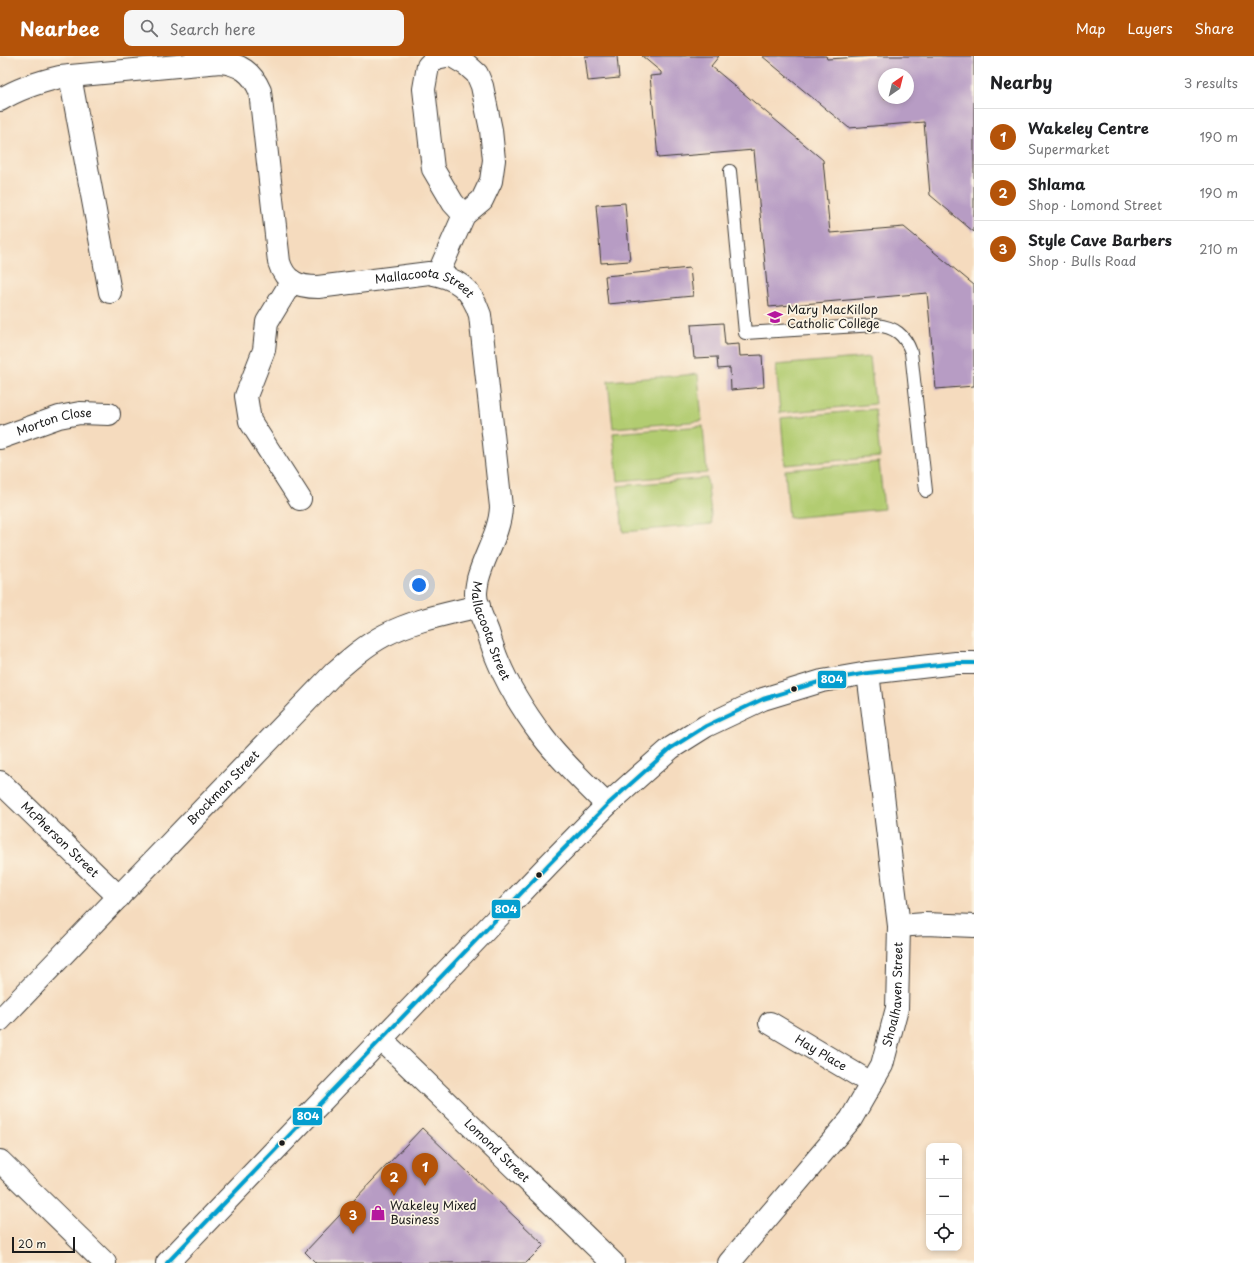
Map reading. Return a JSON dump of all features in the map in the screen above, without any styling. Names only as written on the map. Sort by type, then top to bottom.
[{"type":"street","points":[[446,56],[436,58],[428,66],[424,89],[433,169],[453,203],[464,215]]},
{"type":"street","points":[[438,274],[464,215],[482,200],[491,180],[494,160],[490,123],[482,86],[477,74],[467,65],[452,56]]},
{"type":"street","points":[[0,100],[19,89],[37,82],[70,76],[97,65],[220,62],[237,60],[244,70],[252,76],[260,91],[279,262],[282,271],[292,281],[267,322],[264,350],[246,396],[250,421],[300,499]]},
{"type":"street","points":[[70,76],[110,292]]},
{"type":"street","name":"Mallacoota Street","points":[[292,281],[306,287],[318,287],[430,273],[438,274],[454,280],[469,292],[476,302],[480,315],[501,507],[501,516],[498,528],[480,572],[476,595],[498,660],[512,690],[530,719],[558,755],[607,806]]},
{"type":"street","name":"Morton Close","points":[[0,438],[59,417],[80,413],[109,414]]},
{"type":"street","name":"Brockman Street","points":[[0,1020],[335,672],[350,659],[372,643],[402,627],[479,606]]},
{"type":"street","points":[[167,1263],[548,864],[607,806],[671,748],[706,726],[763,699],[822,680],[956,663],[974,663]]},
{"type":"street","name":"Shoalhaven Street","points":[[729,1263],[851,1119],[882,1065],[897,1008],[899,926],[868,673]]},
{"type":"street","name":"McPherson Street","points":[[0,782],[119,897]]},
{"type":"street","points":[[899,926],[925,924],[974,926]]},
{"type":"street","name":"Hay Place","points":[[770,1022],[871,1083]]},
{"type":"street","name":"Lomond Street","points":[[381,1039],[613,1263]]},
{"type":"street","points":[[0,1161],[105,1263]]},
{"type":"lane","points":[[730,171],[745,333],[876,325],[885,326],[901,335],[907,342],[911,352],[926,491]]},
{"type":"green space","points":[[870,357],[875,404],[780,413],[776,365]]},
{"type":"green space","points":[[698,374],[702,421],[613,428],[608,381]]},
{"type":"green space","points":[[875,409],[880,457],[785,465],[781,418]]},
{"type":"green space","points":[[703,426],[707,473],[618,481],[613,433]]},
{"type":"green space","points":[[879,462],[884,509],[789,518],[785,470]]},
{"type":"green space","points":[[707,478],[712,524],[623,532],[618,486]]},
{"type":"building","points":[[585,56],[617,56],[619,78],[588,81]]},
{"type":"building","points":[[642,56],[719,56],[711,66],[823,160],[830,233],[904,227],[974,285],[974,386],[936,389],[927,293],[769,307],[754,150],[658,158],[650,76],[661,75],[661,72]]},
{"type":"building","points":[[762,56],[826,56],[827,59],[876,56],[974,56],[974,232],[930,195],[924,122],[849,128]]},
{"type":"building","points":[[625,203],[630,261],[601,263],[596,205]]},
{"type":"building","points":[[690,268],[693,296],[608,304],[605,276]]},
{"type":"building","points":[[723,323],[725,345],[739,344],[740,356],[762,355],[764,387],[731,390],[730,368],[718,369],[717,357],[694,358],[691,325]]},
{"type":"building","points":[[422,1128],[544,1245],[526,1263],[316,1263],[305,1252]]},
{"type":"transit line","name":"804","points":[[167,1263],[549,864],[607,805],[671,748],[706,726],[763,699],[822,681],[868,673],[956,663],[974,663]]},
{"type":"place","name":"Mary MacKillop Catholic College","points":[[775,317]]},
{"type":"place","name":"Wakeley Centre","points":[[425,1186]]},
{"type":"place","name":"Shlama","points":[[394,1196]]},
{"type":"place","name":"Wakeley Mixed Business","points":[[378,1213]]},
{"type":"place","name":"Style Cave Barbers","points":[[353,1234]]}]
